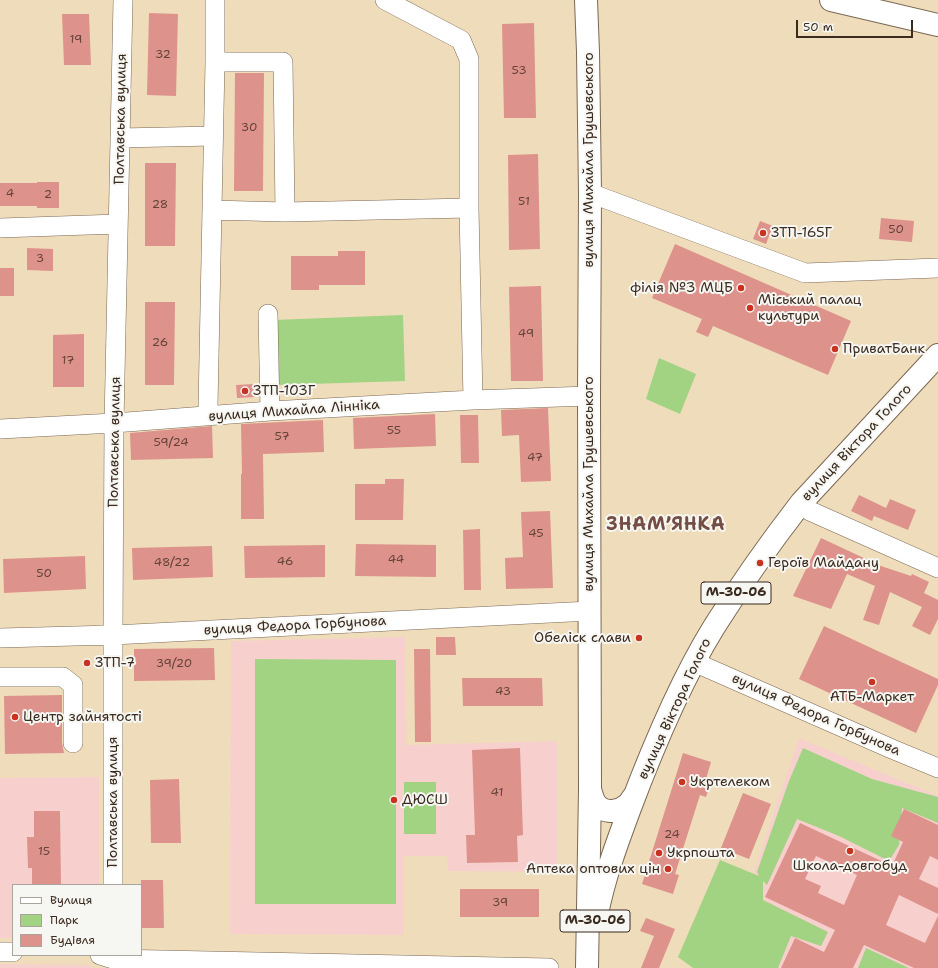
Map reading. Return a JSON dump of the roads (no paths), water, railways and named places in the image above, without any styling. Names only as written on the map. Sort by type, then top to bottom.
[{"type":"main road","name":"вулиця Михайла Грушевського","points":[[586,0],[590,193],[590,789],[587,968]]},
{"type":"main road","points":[[831,0],[938,25]]},
{"type":"main road","name":"вулиця Віктора Голого","points":[[607,876],[617,843],[635,794],[667,719],[694,662],[733,597],[781,529],[802,503],[936,361]]},
{"type":"main road","points":[[590,789],[594,802],[601,809],[609,811],[618,811],[628,805],[635,794]]},
{"type":"main road","name":"вулиця Михайла Грушевського","points":[[587,968],[599,904],[607,876]]},
{"type":"street","name":"Полтавська вулиця","points":[[113,884],[114,423],[124,0]]},
{"type":"street","points":[[208,406],[215,0]]},
{"type":"street","points":[[385,0],[461,40],[469,59],[469,208],[473,400]]},
{"type":"street","points":[[215,62],[283,62],[285,212]]},
{"type":"street","points":[[120,138],[213,136]]},
{"type":"street","points":[[590,193],[805,273],[938,268]]},
{"type":"street","points":[[212,210],[285,212],[469,208]]},
{"type":"street","points":[[0,228],[118,224]]},
{"type":"street","points":[[268,314],[270,411]]},
{"type":"street","name":"вулиця Михайла Лінніка","points":[[0,429],[114,423],[270,411],[473,400],[589,396]]},
{"type":"street","points":[[802,503],[810,511],[938,568]]},
{"type":"street","name":"вулиця Федора Горбунова","points":[[0,638],[113,635],[590,612]]},
{"type":"street","name":"вулиця Федора Горбунова","points":[[694,662],[938,768]]},
{"type":"street","points":[[0,677],[62,677],[73,685],[73,743]]},
{"type":"street","points":[[0,952],[12,952]]},
{"type":"street","points":[[110,959],[549,968]]},
{"type":"place","name":"ЗТП-165Г","points":[[763,233]]},
{"type":"place","name":"філія №3 МЦБ","points":[[741,288]]},
{"type":"place","name":"Міський палац культури","points":[[750,308]]},
{"type":"place","name":"ПриватБанк","points":[[835,349]]},
{"type":"place","name":"ЗТП-103Г","points":[[245,391]]},
{"type":"place","name":"Героїв Майдану","points":[[760,563]]},
{"type":"place","name":"Обеліск слави","points":[[639,638]]},
{"type":"place","name":"ЗТП-7","points":[[87,663]]},
{"type":"place","name":"АТБ-Маркет","points":[[872,682]]},
{"type":"place","name":"Центр зайнятості","points":[[15,717]]},
{"type":"place","name":"Укртелеком","points":[[682,782]]},
{"type":"place","name":"ДЮСШ","points":[[394,800]]},
{"type":"place","name":"Школа-довгобуд","points":[[850,851]]},
{"type":"place","name":"Укрпошта","points":[[659,853]]},
{"type":"place","name":"Аптека оптових цін","points":[[668,869]]},
{"type":"district","name":"ЗНАМ’ЯНКА","points":[[666,525]]}]
